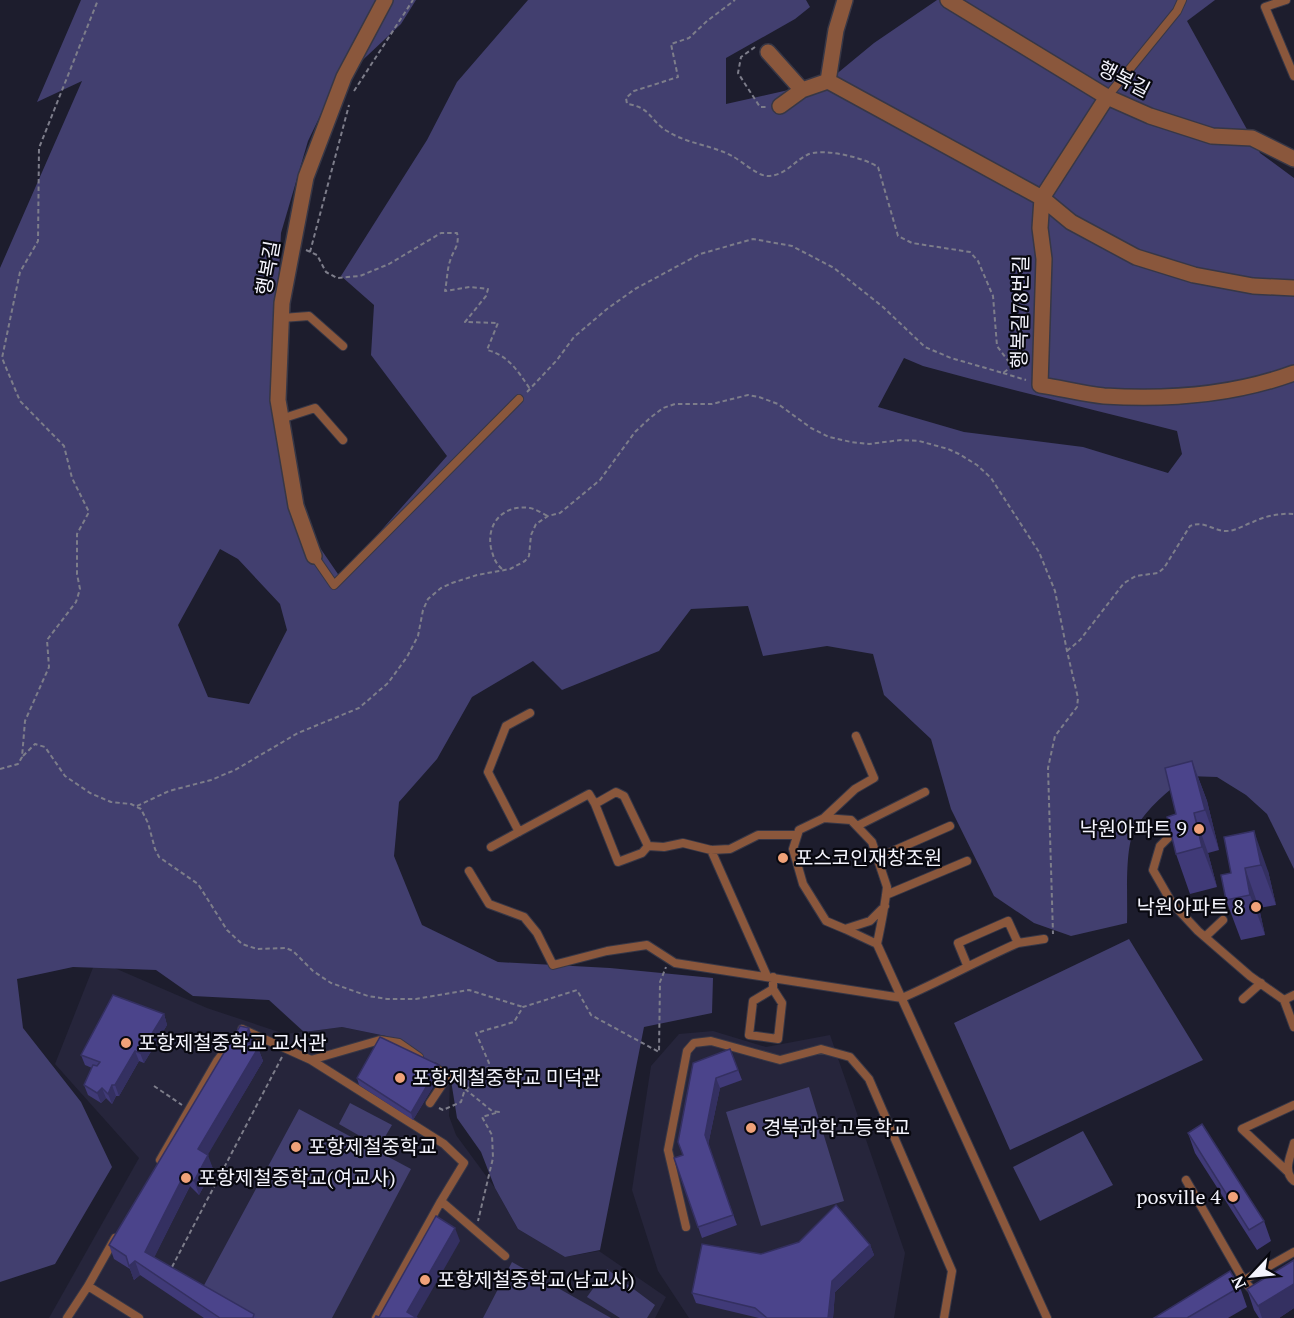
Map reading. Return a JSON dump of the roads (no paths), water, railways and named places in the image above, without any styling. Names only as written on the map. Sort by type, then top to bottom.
[{"type":"street","name":"행복길","points":[[314,556],[296,506],[278,400],[282,303],[306,177],[344,77],[386,0]]},
{"type":"street","points":[[828,81],[836,30],[845,0]]},
{"type":"street","name":"행복길","points":[[948,0],[1107,97],[1150,116],[1212,136],[1252,138],[1294,159]]},
{"type":"street","points":[[768,52],[802,90]]},
{"type":"street","points":[[780,106],[802,90],[828,81],[1042,198],[1071,222],[1136,257],[1194,275],[1253,286],[1294,288]]},
{"type":"street","points":[[1042,198],[1107,97]]},
{"type":"street","name":"행복길78번길","points":[[1042,198],[1040,228],[1044,259],[1040,385],[1102,396],[1201,395],[1271,381],[1294,373]]},
{"type":"lane","points":[[1107,97],[1177,11],[1182,0]]},
{"type":"lane","points":[[1286,0],[1265,7],[1294,76]]},
{"type":"lane","points":[[282,318],[309,316],[343,346]]},
{"type":"lane","points":[[314,556],[334,585],[519,399]]},
{"type":"lane","points":[[281,419],[315,408],[343,440]]},
{"type":"lane","points":[[519,832],[488,772],[506,726],[530,713]]},
{"type":"lane","points":[[856,736],[874,778],[855,789],[824,818],[799,830],[793,849],[803,885],[826,921],[878,944]]},
{"type":"lane","points":[[595,804],[616,792],[624,796],[648,846]]},
{"type":"lane","points":[[857,826],[926,792]]},
{"type":"lane","points":[[490,848],[588,794],[595,804],[618,862],[642,853],[648,846]]},
{"type":"lane","points":[[824,818],[852,820],[872,842],[887,887],[878,944],[1047,1318]]},
{"type":"lane","points":[[877,858],[950,826]]},
{"type":"lane","points":[[1175,831],[1160,846],[1153,870],[1172,903],[1205,937],[1284,1000],[1294,1027]]},
{"type":"lane","points":[[648,846],[664,847],[683,843],[711,850],[730,849],[758,835],[797,835]]},
{"type":"lane","points":[[711,850],[770,976],[773,989],[782,1003],[778,1039],[749,1035],[753,1001],[773,989]]},
{"type":"lane","points":[[886,895],[967,861]]},
{"type":"lane","points":[[469,871],[489,904],[524,917],[537,933],[553,965],[607,951],[647,945],[675,963],[902,998],[967,965],[1018,943],[1044,939]]},
{"type":"lane","points":[[845,929],[870,921],[885,906]]},
{"type":"lane","points":[[1205,937],[1223,920]]},
{"type":"lane","points":[[967,965],[958,943],[1008,921],[1018,943]]},
{"type":"lane","points":[[1243,999],[1261,983]]},
{"type":"lane","points":[[1284,1000],[1294,995]]},
{"type":"lane","points":[[154,1172],[217,1061],[242,1029],[311,1060],[444,1144],[464,1163],[376,1318]]},
{"type":"lane","points":[[311,1060],[380,1040],[399,1043],[448,1076],[430,1103]]},
{"type":"lane","points":[[686,1227],[668,1150],[687,1051],[694,1043],[711,1041],[780,1060],[821,1049],[850,1057],[869,1079],[952,1271],[944,1318]]},
{"type":"lane","points":[[1294,1105],[1242,1129],[1287,1170],[1294,1181]]},
{"type":"lane","points":[[1287,1170],[1294,1143]]},
{"type":"lane","points":[[1186,1180],[1244,1281],[1261,1301]]},
{"type":"lane","points":[[441,1201],[505,1256]]},
{"type":"lane","points":[[67,1318],[118,1234]]},
{"type":"lane","points":[[1235,1286],[1294,1252]]},
{"type":"lane","points":[[88,1286],[139,1318]]},
{"type":"place","name":"낙원아파트 9","points":[[1199,829]]},
{"type":"place","name":"포스코인재창조원","points":[[783,858]]},
{"type":"place","name":"낙원아파트 8","points":[[1256,907]]},
{"type":"place","name":"포항제철중학교 교서관","points":[[126,1043]]},
{"type":"place","name":"포항제철중학교 미덕관","points":[[400,1078]]},
{"type":"place","name":"경북과학고등학교","points":[[751,1128]]},
{"type":"place","name":"포항제철중학교","points":[[296,1147]]},
{"type":"place","name":"포항제철중학교(여교사)","points":[[186,1178]]},
{"type":"place","name":"posville 4","points":[[1233,1197]]},
{"type":"place","name":"포항제철중학교(남교사)","points":[[425,1280]]}]
